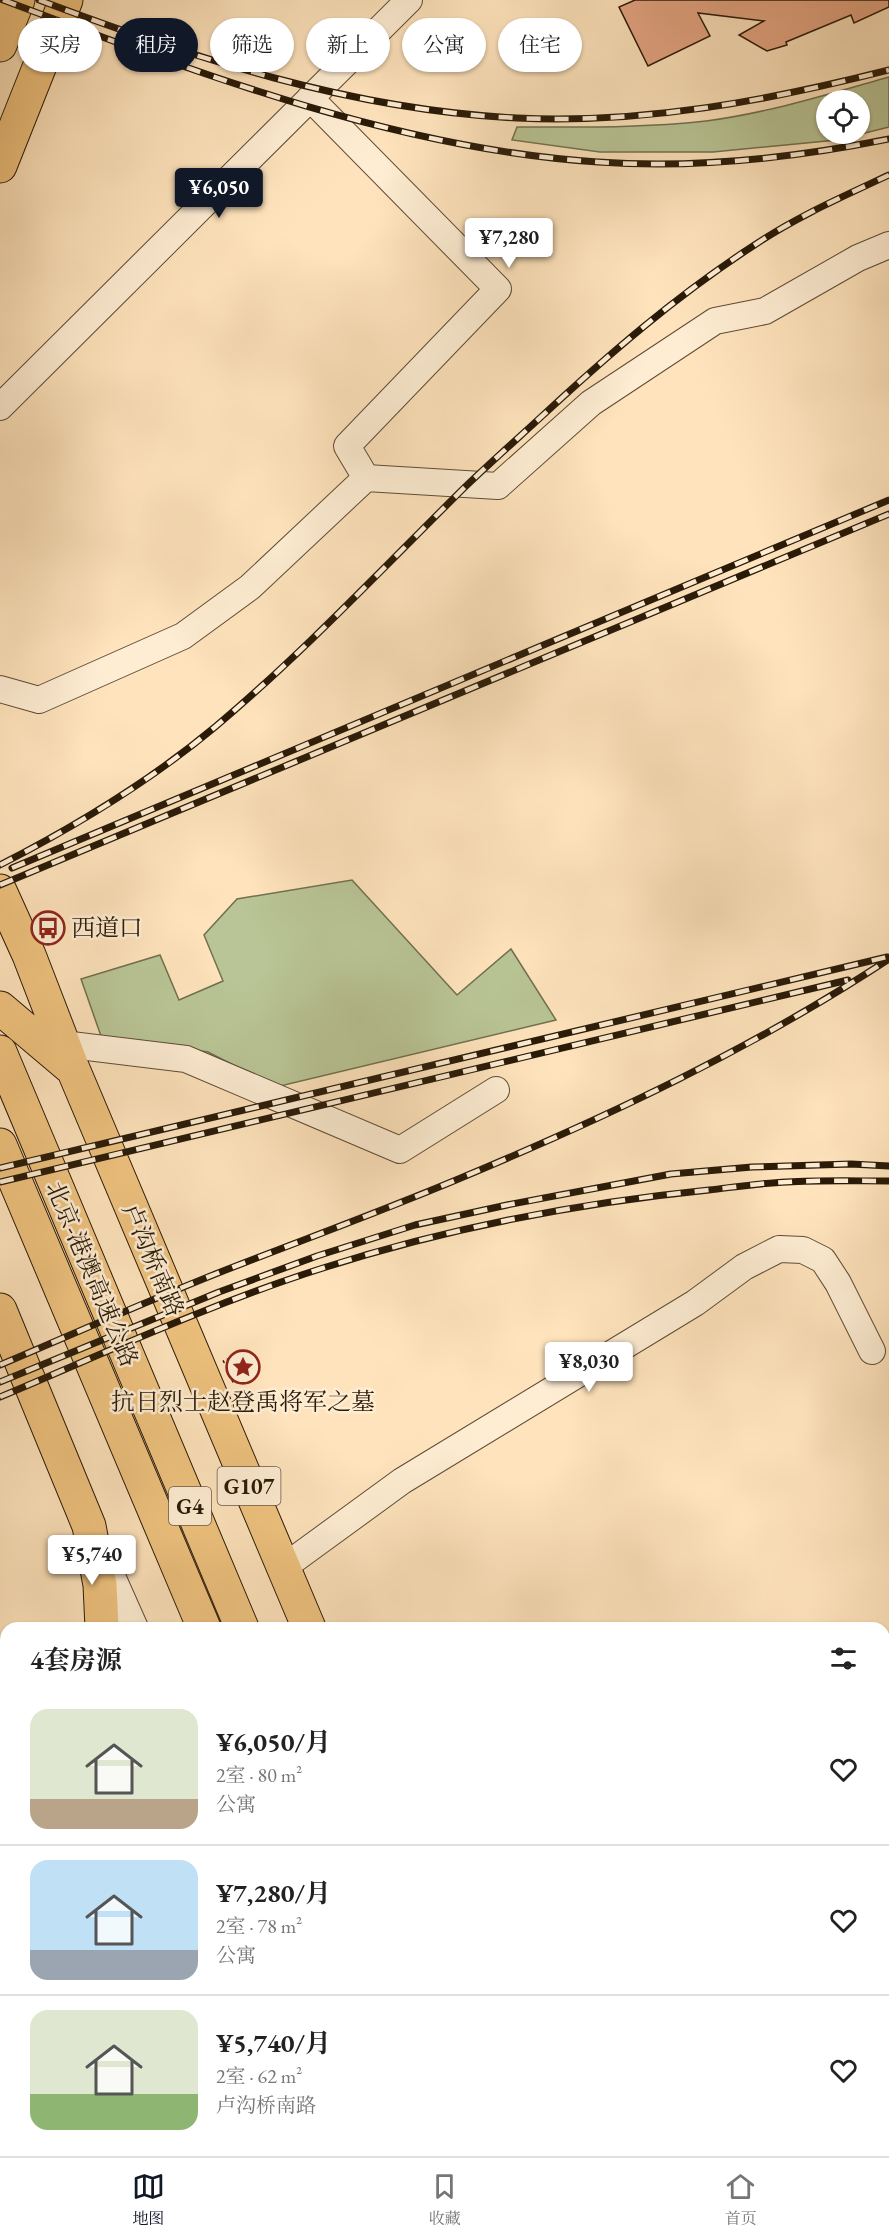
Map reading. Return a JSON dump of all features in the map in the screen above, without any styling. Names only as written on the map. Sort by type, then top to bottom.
[{"type":"highway","points":[[0,45],[18,0]]},
{"type":"highway","points":[[0,165],[66,0]]},
{"type":"highway","name":"卢沟桥南路","points":[[0,891],[29,955],[68,1057],[307,1622]]},
{"type":"highway","points":[[0,1008],[68,1057]]},
{"type":"highway","name":"北京-港澳高速公路","points":[[0,1052],[239,1622]]},
{"type":"highway","name":"北京-港澳高速公路","points":[[0,1145],[201,1622]]},
{"type":"highway","points":[[0,1310],[89,1526],[100,1585],[102,1622]]},
{"type":"street","points":[[0,407],[409,0]]},
{"type":"street","points":[[310,98],[498,289],[347,446],[366,478]]},
{"type":"street","points":[[0,689],[39,700],[183,636],[250,587],[366,478],[498,486],[591,403],[715,321],[765,311],[858,258],[889,245]]},
{"type":"street","points":[[68,1057],[186,1059],[400,1150],[496,1090]]},
{"type":"street","points":[[284,1567],[402,1481],[695,1303],[744,1267],[779,1249],[803,1250],[823,1260],[838,1283],[872,1351]]},
{"type":"street","points":[[89,1526],[132,1622]]},
{"type":"path","points":[[221,1363],[239,1355],[247,1375],[229,1382]]},
{"type":"green space","points":[[889,77],[889,127],[870,132],[870,90],[842,90]]},
{"type":"green space","points":[[816,97],[816,142],[713,152],[600,152],[512,140],[517,127],[635,126],[682,123],[729,118]]},
{"type":"green space","points":[[352,880],[457,995],[511,949],[556,1020],[276,1087],[208,1052],[101,1036],[81,979],[160,955],[179,1000],[223,981],[204,935],[237,899]]},
{"type":"building","points":[[635,0],[889,0],[889,7],[854,23],[851,15],[786,42],[787,45],[767,51],[739,35],[764,21],[698,13],[710,36],[648,66],[619,7]]},
{"type":"railway","points":[[3,0],[147,53],[295,103],[370,124],[446,141],[522,154],[634,164],[707,163],[817,152],[889,139]]},
{"type":"railway","points":[[39,0],[155,42],[274,78],[394,104],[455,113],[564,119],[658,114],[751,100],[889,70]]},
{"type":"railway","points":[[0,865],[56,835],[138,785],[215,727],[311,640],[484,469],[592,371],[697,285],[786,226],[889,175]]},
{"type":"railway","points":[[12,868],[889,500]]},
{"type":"railway","points":[[0,885],[889,514]]},
{"type":"railway","points":[[0,1168],[887,957]]},
{"type":"railway","points":[[0,1365],[191,1284],[426,1192],[568,1132],[732,1052],[838,992],[889,959]]},
{"type":"railway","points":[[0,1182],[848,980]]},
{"type":"railway","points":[[0,1382],[219,1292],[317,1256],[415,1225],[671,1174],[752,1167],[851,1164],[889,1166]]},
{"type":"railway","points":[[0,1397],[160,1329],[282,1282],[370,1254],[466,1229],[611,1202],[748,1185],[825,1181],[889,1181]]},
{"type":"place","name":"西道口","points":[[48,928]]},
{"type":"place","name":"抗日烈士赵登禹将军之墓","points":[[243,1367]]}]
